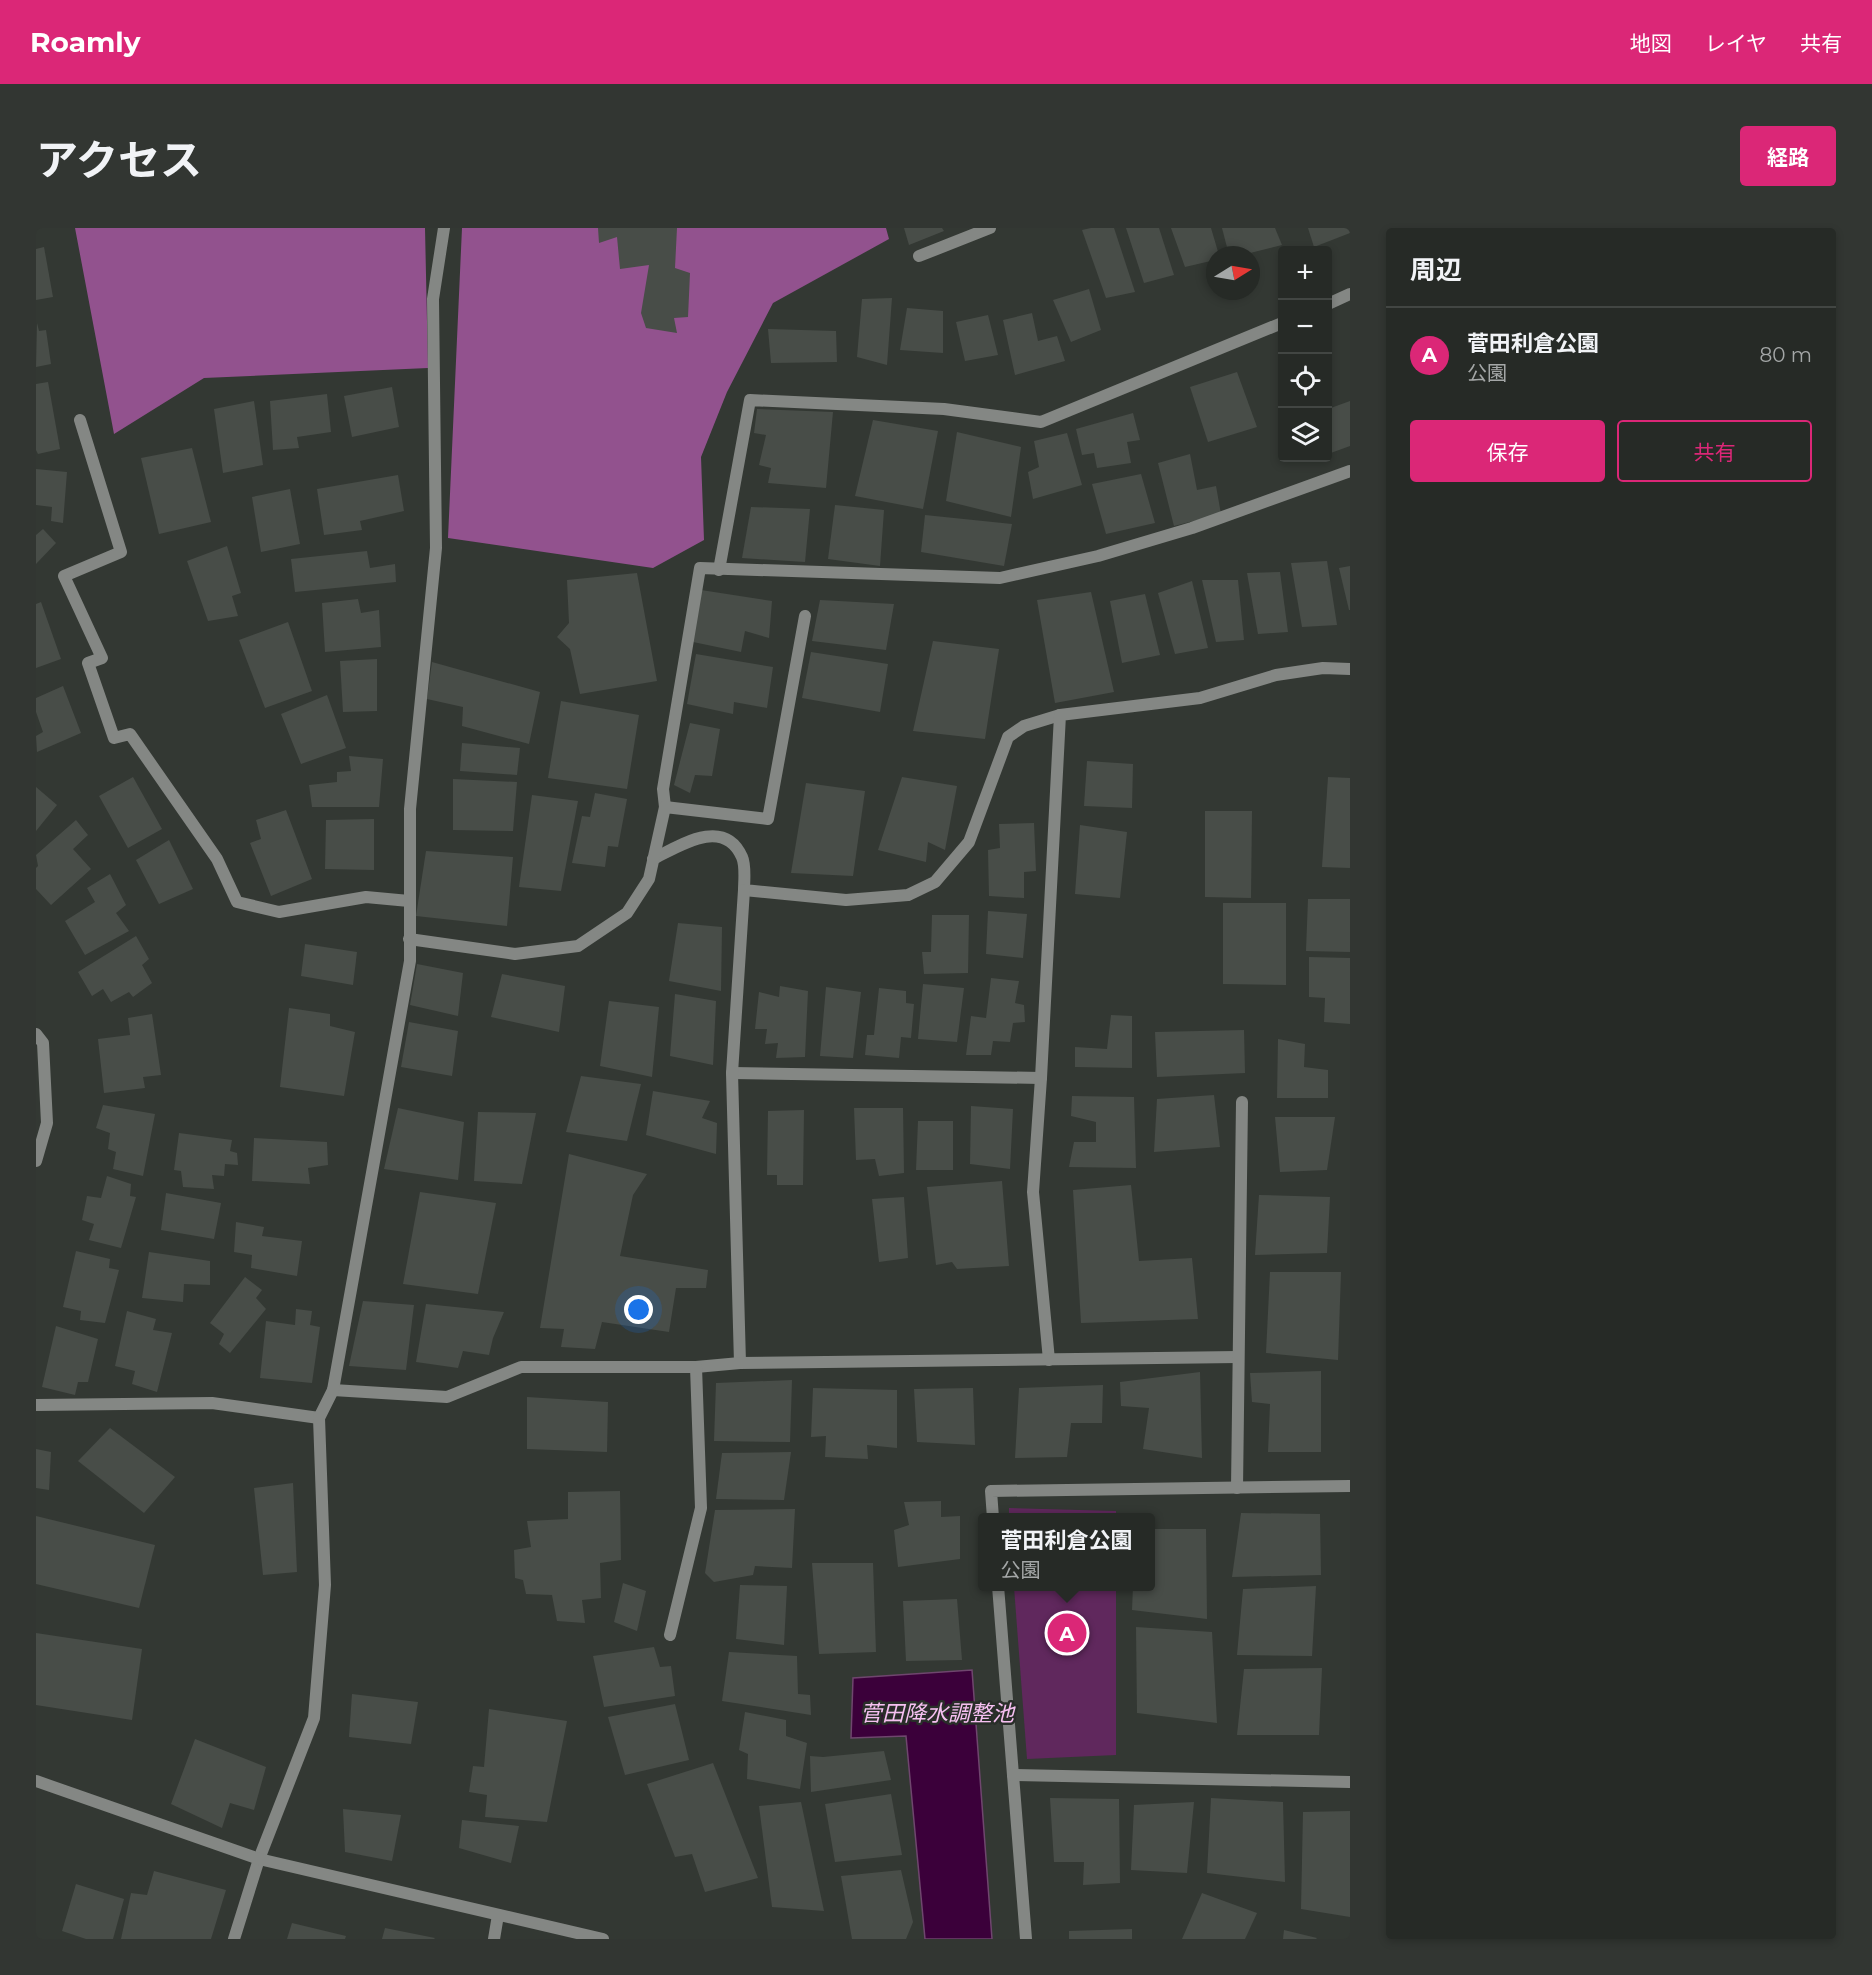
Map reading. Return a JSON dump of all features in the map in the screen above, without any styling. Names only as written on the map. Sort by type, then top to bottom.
[{"type":"street","points":[[234,1939],[260,1859],[315,1718],[326,1585],[319,1419],[333,1390],[408,972],[410,808],[436,548],[433,299],[444,228]]},
{"type":"street","points":[[919,256],[990,228]]},
{"type":"street","points":[[1332,302],[1350,294]]},
{"type":"street","points":[[719,570],[750,400],[944,409],[1041,422],[1278,325]]},
{"type":"street","points":[[80,420],[121,552],[64,576],[102,658],[88,663],[114,738],[130,734],[217,859],[237,902],[279,912],[366,897],[409,901]]},
{"type":"street","points":[[409,939],[515,954],[578,946],[627,913],[649,879],[665,807],[663,789],[699,568],[1000,578],[1098,556],[1192,528],[1350,471]]},
{"type":"street","points":[[665,807],[768,819],[806,616]]},
{"type":"street","points":[[744,890],[846,900],[908,895],[935,882],[969,842],[1008,737],[1024,726],[1060,716],[1200,698],[1276,675],[1323,668],[1350,669]]},
{"type":"street","points":[[1049,1360],[1033,1192],[1060,716]]},
{"type":"street","points":[[653,859],[701,837],[716,836],[730,840],[743,858],[744,890],[732,1073],[741,1364]]},
{"type":"street","points":[[36,1034],[43,1043],[47,1123],[36,1161]]},
{"type":"street","points":[[732,1073],[1041,1078]]},
{"type":"street","points":[[1236,1488],[1242,1102]]},
{"type":"street","points":[[333,1390],[447,1397],[521,1367],[696,1367],[741,1364],[1238,1357]]},
{"type":"street","points":[[670,1635],[701,1509],[696,1367]]},
{"type":"street","points":[[36,1405],[212,1403],[319,1419]]},
{"type":"street","points":[[993,1513],[991,1491],[1350,1486]]},
{"type":"street","points":[[998,1591],[1026,1939]]},
{"type":"street","points":[[1013,1775],[1350,1782]]},
{"type":"street","points":[[36,1781],[260,1859],[603,1939]]},
{"type":"street","points":[[494,1939],[498,1915]]},
{"type":"shaded area","points":[[75,228],[425,228],[428,368],[204,378],[114,434]]},
{"type":"shaded area","points":[[462,228],[886,228],[889,239],[773,303],[727,392],[701,457],[704,540],[653,568],[448,538]]},
{"type":"shaded area","points":[[1009,1508],[1116,1511],[1116,1513],[1009,1513]]},
{"type":"shaded area","points":[[1014,1591],[1116,1591],[1116,1755],[1027,1759]]},
{"type":"water","name":"菅田降水調整池","points":[[972,1670],[992,1939],[925,1939],[906,1736],[851,1738],[853,1678]]},
{"type":"building","points":[[598,228],[677,228],[675,268],[690,273],[688,317],[674,318],[677,333],[646,328],[641,313],[649,265],[620,269],[617,237],[599,243]]},
{"type":"building","points":[[904,228],[942,228],[944,231],[909,245]]},
{"type":"building","points":[[1114,228],[1135,292],[1106,298],[1082,230]]},
{"type":"building","points":[[1126,228],[1159,228],[1174,275],[1144,283]]},
{"type":"building","points":[[1171,228],[1211,228],[1216,246],[1206,246],[1206,262],[1185,267]]},
{"type":"building","points":[[1222,228],[1275,228],[1282,245],[1260,250],[1260,246],[1227,246]]},
{"type":"building","points":[[1308,228],[1350,228],[1350,233],[1314,246]]},
{"type":"building","points":[[44,247],[53,297],[36,300],[36,249]]},
{"type":"building","points":[[1089,289],[1101,330],[1071,342],[1053,300]]},
{"type":"building","points":[[892,298],[887,365],[857,357],[862,299]]},
{"type":"building","points":[[907,308],[943,311],[943,353],[900,350]]},
{"type":"building","points":[[1032,313],[1038,341],[1057,336],[1065,361],[1015,375],[1003,320]]},
{"type":"building","points":[[988,315],[998,355],[965,361],[956,322]]},
{"type":"building","points":[[37,323],[39,331],[46,330],[51,364],[36,367]]},
{"type":"building","points":[[768,329],[836,331],[837,362],[771,363]]},
{"type":"building","points":[[1237,372],[1257,427],[1208,442],[1190,387]]},
{"type":"building","points":[[48,382],[60,449],[38,454],[36,450],[36,384]]},
{"type":"building","points":[[392,387],[399,427],[352,437],[344,396]]},
{"type":"building","points":[[327,394],[331,432],[297,437],[299,448],[273,450],[270,401]]},
{"type":"building","points":[[254,401],[263,465],[223,473],[214,409]]},
{"type":"building","points":[[1350,401],[1350,446],[1332,453],[1332,408]]},
{"type":"building","points":[[757,409],[833,412],[826,488],[768,483],[771,468],[759,465],[766,435],[754,433]]},
{"type":"building","points":[[1133,413],[1140,440],[1127,442],[1131,463],[1097,468],[1094,453],[1082,455],[1076,429]]},
{"type":"building","points":[[873,420],[938,431],[923,509],[855,496]]},
{"type":"building","points":[[957,432],[1021,447],[1011,517],[946,501]]},
{"type":"building","points":[[1067,433],[1082,485],[1033,499],[1028,472],[1039,467],[1034,441]]},
{"type":"building","points":[[192,448],[211,522],[159,534],[141,458]]},
{"type":"building","points":[[1190,454],[1197,490],[1216,486],[1221,514],[1174,526],[1158,463]]},
{"type":"building","points":[[36,469],[67,472],[63,523],[51,521],[52,507],[36,505]]},
{"type":"building","points":[[1141,474],[1155,523],[1106,534],[1092,484]]},
{"type":"building","points":[[398,475],[404,511],[360,521],[362,530],[324,535],[317,489]]},
{"type":"building","points":[[290,489],[300,544],[261,552],[252,497]]},
{"type":"building","points":[[835,505],[884,510],[880,566],[828,559]]},
{"type":"building","points":[[751,507],[810,509],[805,562],[742,558]]},
{"type":"building","points":[[925,515],[1012,524],[1004,566],[921,552]]},
{"type":"building","points":[[43,529],[56,543],[36,564],[36,535]]},
{"type":"building","points":[[227,546],[241,593],[232,596],[238,616],[208,621],[187,561]]},
{"type":"building","points":[[367,551],[370,568],[395,564],[396,582],[295,592],[291,559]]},
{"type":"building","points":[[1327,561],[1337,625],[1302,627],[1291,563]]},
{"type":"building","points":[[1350,566],[1350,610],[1349,610],[1339,568]]},
{"type":"building","points":[[1280,572],[1288,632],[1258,634],[1247,573]]},
{"type":"building","points":[[637,573],[657,681],[580,694],[570,649],[557,637],[569,623],[567,580]]},
{"type":"building","points":[[1202,580],[1238,580],[1244,640],[1216,642]]},
{"type":"building","points":[[1192,581],[1208,648],[1175,654],[1158,593]]},
{"type":"building","points":[[701,590],[772,601],[769,638],[745,631],[741,652],[693,642]]},
{"type":"building","points":[[1091,592],[1114,692],[1055,703],[1037,600]]},
{"type":"building","points":[[1145,594],[1160,655],[1122,663],[1110,601]]},
{"type":"building","points":[[358,599],[361,613],[379,610],[381,647],[325,652],[322,603]]},
{"type":"building","points":[[820,600],[894,604],[886,650],[812,641]]},
{"type":"building","points":[[41,602],[61,659],[36,668],[36,604]]},
{"type":"building","points":[[288,622],[312,691],[265,708],[239,640]]},
{"type":"building","points":[[933,641],[999,649],[985,739],[913,731]]},
{"type":"building","points":[[811,652],[888,664],[880,712],[802,698]]},
{"type":"building","points":[[696,654],[773,667],[767,708],[734,702],[733,714],[687,704]]},
{"type":"building","points":[[377,659],[377,711],[343,712],[340,661]]},
{"type":"building","points":[[432,662],[540,692],[529,744],[462,726],[463,707],[427,699]]},
{"type":"building","points":[[63,686],[81,733],[37,752],[36,736],[43,732],[36,712],[36,698]]},
{"type":"building","points":[[327,695],[346,748],[301,764],[281,714]]},
{"type":"building","points":[[561,701],[639,715],[627,789],[548,778]]},
{"type":"building","points":[[690,723],[720,729],[712,776],[695,775],[690,793],[674,785]]},
{"type":"building","points":[[462,743],[520,748],[517,775],[460,771]]},
{"type":"building","points":[[349,756],[383,759],[379,807],[312,807],[309,785],[337,782],[337,772],[351,771]]},
{"type":"building","points":[[1087,761],[1133,764],[1132,808],[1084,806]]},
{"type":"building","points":[[133,777],[162,829],[128,848],[99,796]]},
{"type":"building","points":[[902,777],[957,786],[945,850],[928,842],[926,862],[878,850]]},
{"type":"building","points":[[1328,777],[1350,778],[1350,868],[1322,867]]},
{"type":"building","points":[[453,779],[517,782],[513,831],[453,830]]},
{"type":"building","points":[[806,783],[865,791],[853,876],[791,873]]},
{"type":"building","points":[[36,787],[57,805],[36,831]]},
{"type":"building","points":[[595,793],[627,799],[618,847],[608,846],[605,867],[572,863],[582,816],[590,817]]},
{"type":"building","points":[[532,795],[578,801],[561,891],[519,887]]},
{"type":"building","points":[[286,810],[312,879],[271,896],[250,843],[261,839],[256,820]]},
{"type":"building","points":[[1205,811],[1252,811],[1251,898],[1205,897]]},
{"type":"building","points":[[374,819],[374,870],[325,869],[326,820]]},
{"type":"building","points":[[76,820],[88,835],[73,849],[91,869],[51,905],[36,889],[36,868],[38,866],[36,855]]},
{"type":"building","points":[[1034,823],[1036,871],[1024,872],[1024,898],[989,896],[988,850],[1000,848],[999,824]]},
{"type":"building","points":[[1080,825],[1127,832],[1120,898],[1075,894]]},
{"type":"building","points":[[169,840],[193,889],[159,904],[136,860]]},
{"type":"building","points":[[426,851],[513,857],[507,926],[416,916]]},
{"type":"building","points":[[110,874],[126,905],[116,913],[129,931],[85,955],[65,921],[95,902],[87,888]]},
{"type":"building","points":[[1308,899],[1350,899],[1350,952],[1306,951]]},
{"type":"building","points":[[1223,903],[1286,903],[1286,985],[1223,984]]},
{"type":"building","points":[[988,911],[1027,914],[1023,958],[986,954]]},
{"type":"building","points":[[932,915],[969,915],[968,973],[924,974],[922,952],[931,952]]},
{"type":"building","points":[[678,923],[722,927],[721,991],[669,981]]},
{"type":"building","points":[[136,936],[149,959],[142,965],[152,983],[133,997],[129,992],[111,1002],[103,989],[92,996],[78,972]]},
{"type":"building","points":[[305,944],[357,952],[353,985],[301,976]]},
{"type":"building","points":[[1309,957],[1350,958],[1350,1024],[1324,1022],[1325,998],[1309,997]]},
{"type":"building","points":[[417,964],[463,973],[458,1016],[410,1005]]},
{"type":"building","points":[[502,974],[565,986],[559,1032],[491,1017]]},
{"type":"building","points":[[991,978],[1019,981],[1015,1003],[1024,1005],[1025,1022],[1013,1023],[1010,1042],[993,1041],[991,1055],[966,1055],[971,1016],[986,1018]]},
{"type":"building","points":[[923,984],[964,988],[957,1042],[918,1039]]},
{"type":"building","points":[[780,986],[808,991],[805,1057],[776,1058],[778,1043],[765,1044],[767,1029],[755,1029],[759,992],[779,997]]},
{"type":"building","points":[[826,987],[861,992],[853,1058],[820,1056]]},
{"type":"building","points":[[879,988],[906,991],[906,1003],[914,1004],[911,1038],[901,1037],[899,1058],[865,1055],[867,1035],[874,1035]]},
{"type":"building","points":[[675,994],[716,1001],[713,1065],[670,1056]]},
{"type":"building","points":[[609,1001],[659,1007],[652,1077],[600,1066]]},
{"type":"building","points":[[289,1008],[330,1014],[330,1026],[355,1032],[344,1096],[280,1087]]},
{"type":"building","points":[[152,1014],[161,1075],[143,1077],[145,1088],[104,1093],[98,1039],[130,1035],[128,1018]]},
{"type":"building","points":[[1111,1015],[1132,1016],[1132,1068],[1075,1067],[1075,1047],[1107,1049]]},
{"type":"building","points":[[409,1022],[458,1031],[452,1076],[401,1067]]},
{"type":"building","points":[[1244,1030],[1245,1073],[1157,1077],[1155,1032]]},
{"type":"building","points":[[1278,1039],[1305,1044],[1304,1067],[1328,1070],[1328,1098],[1277,1098]]},
{"type":"building","points":[[581,1076],[641,1084],[627,1141],[566,1132]]},
{"type":"building","points":[[653,1091],[710,1101],[702,1118],[717,1123],[716,1154],[646,1135]]},
{"type":"building","points":[[1214,1095],[1220,1147],[1154,1152],[1157,1099]]},
{"type":"building","points":[[1072,1096],[1134,1097],[1136,1168],[1069,1167],[1074,1142],[1096,1142],[1096,1122],[1071,1116]]},
{"type":"building","points":[[103,1105],[155,1114],[143,1176],[113,1169],[116,1152],[108,1149],[110,1133],[96,1128]]},
{"type":"building","points":[[971,1106],[1013,1109],[1010,1169],[970,1164]]},
{"type":"building","points":[[398,1108],[464,1122],[458,1180],[384,1169]]},
{"type":"building","points":[[854,1108],[903,1108],[904,1173],[879,1176],[875,1159],[856,1160]]},
{"type":"building","points":[[804,1110],[803,1185],[777,1185],[777,1175],[767,1175],[768,1111]]},
{"type":"building","points":[[478,1112],[536,1113],[522,1184],[474,1181]]},
{"type":"building","points":[[1275,1117],[1335,1117],[1327,1170],[1280,1172]]},
{"type":"building","points":[[918,1121],[953,1121],[953,1170],[916,1170]]},
{"type":"building","points":[[179,1133],[232,1140],[230,1151],[237,1153],[238,1165],[225,1164],[224,1176],[212,1175],[214,1189],[183,1187],[181,1171],[174,1170]]},
{"type":"building","points":[[254,1138],[327,1142],[328,1165],[308,1168],[310,1184],[252,1181]]},
{"type":"building","points":[[569,1154],[647,1174],[633,1195],[620,1256],[708,1270],[706,1288],[676,1288],[669,1332],[602,1322],[595,1349],[561,1347],[564,1329],[540,1328]]},
{"type":"building","points":[[107,1176],[131,1184],[130,1196],[136,1197],[121,1248],[89,1240],[94,1224],[82,1220],[87,1196],[101,1198]]},
{"type":"building","points":[[1002,1181],[1009,1266],[957,1269],[952,1262],[936,1265],[927,1187]]},
{"type":"building","points":[[1131,1185],[1139,1261],[1192,1258],[1198,1319],[1081,1323],[1073,1190]]},
{"type":"building","points":[[420,1192],[496,1203],[478,1294],[403,1284]]},
{"type":"building","points":[[166,1193],[221,1203],[214,1239],[161,1230]]},
{"type":"building","points":[[1259,1195],[1330,1197],[1327,1253],[1255,1255]]},
{"type":"building","points":[[904,1197],[908,1258],[879,1262],[872,1199]]},
{"type":"building","points":[[236,1222],[264,1227],[262,1236],[302,1241],[297,1276],[251,1268],[252,1255],[234,1252]]},
{"type":"building","points":[[76,1251],[110,1259],[109,1268],[119,1270],[105,1323],[80,1320],[81,1311],[63,1307]]},
{"type":"building","points":[[149,1252],[210,1261],[210,1285],[184,1284],[183,1302],[142,1298]]},
{"type":"building","points":[[1270,1272],[1341,1272],[1338,1360],[1266,1353]]},
{"type":"building","points":[[245,1277],[262,1290],[256,1298],[266,1309],[230,1353],[219,1344],[224,1334],[210,1323]]},
{"type":"building","points":[[363,1301],[414,1305],[406,1370],[349,1366]]},
{"type":"building","points":[[426,1304],[504,1312],[493,1338],[489,1355],[463,1351],[458,1368],[416,1362]]},
{"type":"building","points":[[296,1309],[312,1311],[310,1325],[320,1327],[312,1383],[260,1378],[266,1321],[295,1325]]},
{"type":"building","points":[[127,1311],[156,1319],[153,1330],[172,1333],[157,1392],[132,1384],[135,1371],[115,1366]]},
{"type":"building","points":[[56,1326],[98,1339],[88,1382],[78,1382],[75,1395],[42,1387]]},
{"type":"building","points":[[1321,1371],[1321,1452],[1268,1452],[1270,1404],[1252,1402],[1250,1373]]},
{"type":"building","points":[[1200,1372],[1202,1458],[1143,1449],[1149,1408],[1121,1406],[1120,1382]]},
{"type":"building","points":[[792,1380],[790,1442],[714,1441],[716,1383]]},
{"type":"building","points":[[1103,1385],[1102,1423],[1071,1423],[1067,1457],[1015,1458],[1019,1388]]},
{"type":"building","points":[[813,1388],[897,1390],[897,1448],[867,1445],[868,1459],[825,1457],[826,1436],[811,1437]]},
{"type":"building","points":[[973,1388],[975,1445],[917,1442],[914,1389]]},
{"type":"building","points":[[527,1397],[608,1402],[607,1452],[527,1449]]},
{"type":"building","points":[[110,1428],[175,1477],[144,1513],[78,1461]]},
{"type":"building","points":[[36,1449],[51,1452],[49,1490],[36,1488]]},
{"type":"building","points":[[791,1452],[784,1500],[716,1499],[722,1453]]},
{"type":"building","points":[[293,1483],[297,1572],[263,1575],[254,1488]]},
{"type":"building","points":[[620,1491],[621,1560],[600,1563],[601,1598],[582,1600],[585,1623],[557,1621],[552,1595],[526,1594],[523,1580],[515,1578],[514,1550],[531,1547],[527,1521],[568,1519],[568,1492]]},
{"type":"building","points":[[941,1501],[941,1517],[960,1516],[960,1559],[898,1567],[894,1530],[909,1525],[904,1502]]},
{"type":"building","points":[[795,1509],[792,1568],[755,1566],[753,1575],[714,1582],[705,1573],[715,1510]]},
{"type":"building","points":[[1241,1513],[1320,1514],[1321,1575],[1232,1577]]},
{"type":"building","points":[[36,1516],[155,1545],[139,1608],[36,1584]]},
{"type":"building","points":[[1155,1529],[1206,1529],[1207,1619],[1132,1610],[1133,1591],[1155,1591]]},
{"type":"building","points":[[812,1563],[873,1563],[876,1652],[819,1654]]},
{"type":"building","points":[[623,1583],[646,1591],[637,1631],[614,1622]]},
{"type":"building","points":[[740,1585],[787,1586],[784,1645],[736,1639]]},
{"type":"building","points":[[1316,1586],[1312,1656],[1237,1655],[1243,1589]]},
{"type":"building","points":[[957,1599],[962,1660],[906,1661],[903,1601]]},
{"type":"building","points":[[1136,1627],[1212,1632],[1217,1723],[1137,1713]]},
{"type":"building","points":[[36,1633],[142,1649],[132,1720],[36,1705]]},
{"type":"building","points":[[654,1647],[660,1667],[671,1666],[675,1696],[604,1707],[593,1656]]},
{"type":"building","points":[[729,1652],[797,1656],[798,1694],[810,1695],[811,1715],[722,1701]]},
{"type":"building","points":[[1322,1668],[1319,1735],[1237,1735],[1244,1669]]},
{"type":"building","points":[[352,1694],[418,1702],[411,1744],[349,1737]]},
{"type":"building","points":[[675,1704],[689,1760],[625,1775],[608,1717]]},
{"type":"building","points":[[489,1709],[567,1721],[547,1822],[485,1817],[487,1795],[469,1792],[473,1766],[484,1767]]},
{"type":"building","points":[[745,1712],[786,1720],[786,1736],[807,1743],[800,1789],[747,1779],[748,1754],[739,1750]]},
{"type":"building","points":[[195,1739],[266,1767],[254,1810],[230,1803],[222,1828],[171,1804]]},
{"type":"building","points":[[884,1751],[891,1780],[811,1792],[810,1756],[823,1757]]},
{"type":"building","points":[[713,1763],[758,1878],[705,1892],[692,1854],[675,1857],[647,1784]]},
{"type":"building","points":[[891,1794],[902,1855],[835,1862],[825,1804]]},
{"type":"building","points":[[1050,1798],[1119,1799],[1120,1883],[1083,1885],[1084,1862],[1054,1862]]},
{"type":"building","points":[[1211,1798],[1283,1802],[1285,1882],[1207,1873]]},
{"type":"building","points":[[801,1802],[824,1911],[772,1907],[759,1806]]},
{"type":"building","points":[[1194,1802],[1187,1873],[1131,1870],[1134,1805]]},
{"type":"building","points":[[343,1809],[401,1815],[392,1861],[345,1852]]},
{"type":"building","points":[[1350,1811],[1350,1917],[1301,1909],[1303,1812]]},
{"type":"building","points":[[462,1820],[519,1826],[511,1863],[459,1848]]},
{"type":"building","points":[[901,1870],[913,1922],[906,1939],[852,1939],[841,1876]]},
{"type":"building","points":[[154,1871],[226,1890],[211,1939],[121,1939],[131,1893],[147,1895]]},
{"type":"building","points":[[76,1884],[124,1899],[113,1939],[86,1939],[62,1931]]},
{"type":"building","points":[[1202,1893],[1257,1913],[1245,1939],[1182,1939]]},
{"type":"building","points":[[292,1923],[346,1936],[345,1939],[287,1939]]},
{"type":"building","points":[[385,1928],[435,1938],[382,1939]]},
{"type":"building","points":[[1132,1929],[1132,1939],[1069,1939],[1069,1931]]},
{"type":"building","points":[[1284,1930],[1317,1938],[1283,1939]]},
{"type":"place","name":"菅田利倉公園","points":[[1067,1633]]}]
